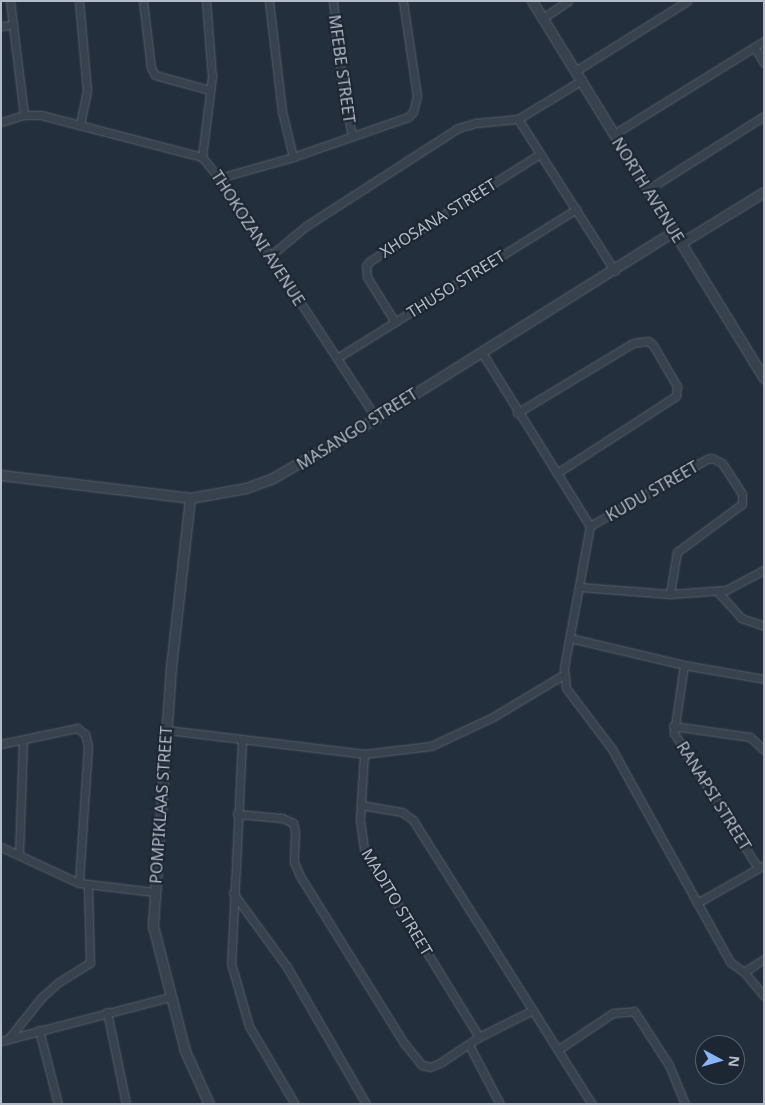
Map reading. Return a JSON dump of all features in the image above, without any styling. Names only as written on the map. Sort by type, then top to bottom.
[{"type":"street","points":[[10,1],[24,115]]},
{"type":"street","points":[[79,1],[87,91],[80,125]]},
{"type":"street","points":[[143,1],[151,68],[155,75],[210,90]]},
{"type":"street","points":[[202,157],[210,90],[206,1]]},
{"type":"street","points":[[270,1],[282,111],[293,157]]},
{"type":"street","name":"MFEBE STREET","points":[[333,1],[343,90],[352,136]]},
{"type":"street","points":[[219,178],[293,157],[408,117],[416,104],[403,1]]},
{"type":"street","name":"NORTH AVENUE","points":[[532,1],[577,70],[647,190],[764,378]]},
{"type":"street","points":[[543,18],[568,1]]},
{"type":"street","points":[[577,70],[687,1]]},
{"type":"street","points":[[1,26],[13,25]]},
{"type":"street","points":[[614,134],[764,41]]},
{"type":"street","points":[[754,47],[764,63]]},
{"type":"street","points":[[270,256],[306,226],[458,128],[475,122],[518,119],[582,80]]},
{"type":"street","name":"THOKOZANI AVENUE","points":[[1,122],[24,115],[41,115],[202,157],[219,178],[376,418]]},
{"type":"street","points":[[647,190],[764,116]]},
{"type":"street","points":[[518,119],[614,271]]},
{"type":"street","name":"XHOSANA STREET","points":[[394,322],[367,277],[366,266],[540,154]]},
{"type":"street","points":[[681,243],[764,192]]},
{"type":"street","name":"THUSO STREET","points":[[337,358],[576,210]]},
{"type":"street","name":"MASANGO STREET","points":[[1,476],[190,498],[238,490],[273,478],[376,418],[674,232]]},
{"type":"street","points":[[517,413],[633,344],[648,341],[653,345],[677,386],[676,396],[557,473]]},
{"type":"street","points":[[481,351],[517,413],[590,526],[563,674],[566,688],[604,736],[730,962],[744,972],[764,996]]},
{"type":"street","name":"KUDU STREET","points":[[590,526],[707,459],[722,463],[742,494],[742,504],[677,552],[670,594]]},
{"type":"street","name":"POMPIKLAAS STREET","points":[[190,498],[171,667],[153,926],[185,1051],[209,1104]]},
{"type":"street","points":[[580,587],[670,594],[717,591],[736,587],[764,570]]},
{"type":"street","points":[[717,591],[741,618],[764,626]]},
{"type":"street","points":[[570,638],[684,665],[764,679]]},
{"type":"street","name":"RANAPSI STREET","points":[[684,665],[673,726],[677,738],[761,866]]},
{"type":"street","points":[[167,730],[242,742],[364,754],[431,746],[530,696],[563,674]]},
{"type":"street","points":[[673,726],[750,738],[764,750]]},
{"type":"street","points":[[1,744],[77,728],[85,734],[88,746],[79,884]]},
{"type":"street","points":[[19,855],[23,740]]},
{"type":"street","points":[[242,742],[232,892],[231,963],[241,1005],[254,1036],[295,1104]]},
{"type":"street","name":"MADITO STREET","points":[[364,754],[361,805],[361,840],[364,850],[479,1037]]},
{"type":"street","points":[[361,805],[402,812],[413,820],[592,1104]]},
{"type":"street","points":[[237,814],[282,818],[293,823],[296,832],[294,862],[300,876],[404,1043],[422,1065],[430,1067],[440,1063],[479,1037],[533,1010]]},
{"type":"street","points":[[1,847],[79,884],[154,892]]},
{"type":"street","points":[[697,903],[761,866]]},
{"type":"street","points":[[9,1038],[46,994],[90,963],[88,885]]},
{"type":"street","points":[[232,892],[287,966],[366,1104]]},
{"type":"street","points":[[744,972],[764,959]]},
{"type":"street","points":[[1,1041],[170,997]]},
{"type":"street","points":[[559,1049],[613,1013],[634,1011],[669,1065],[685,1104]]},
{"type":"street","points":[[107,1012],[126,1104]]},
{"type":"street","points":[[39,1030],[58,1104]]},
{"type":"street","points":[[469,1044],[500,1104]]}]
